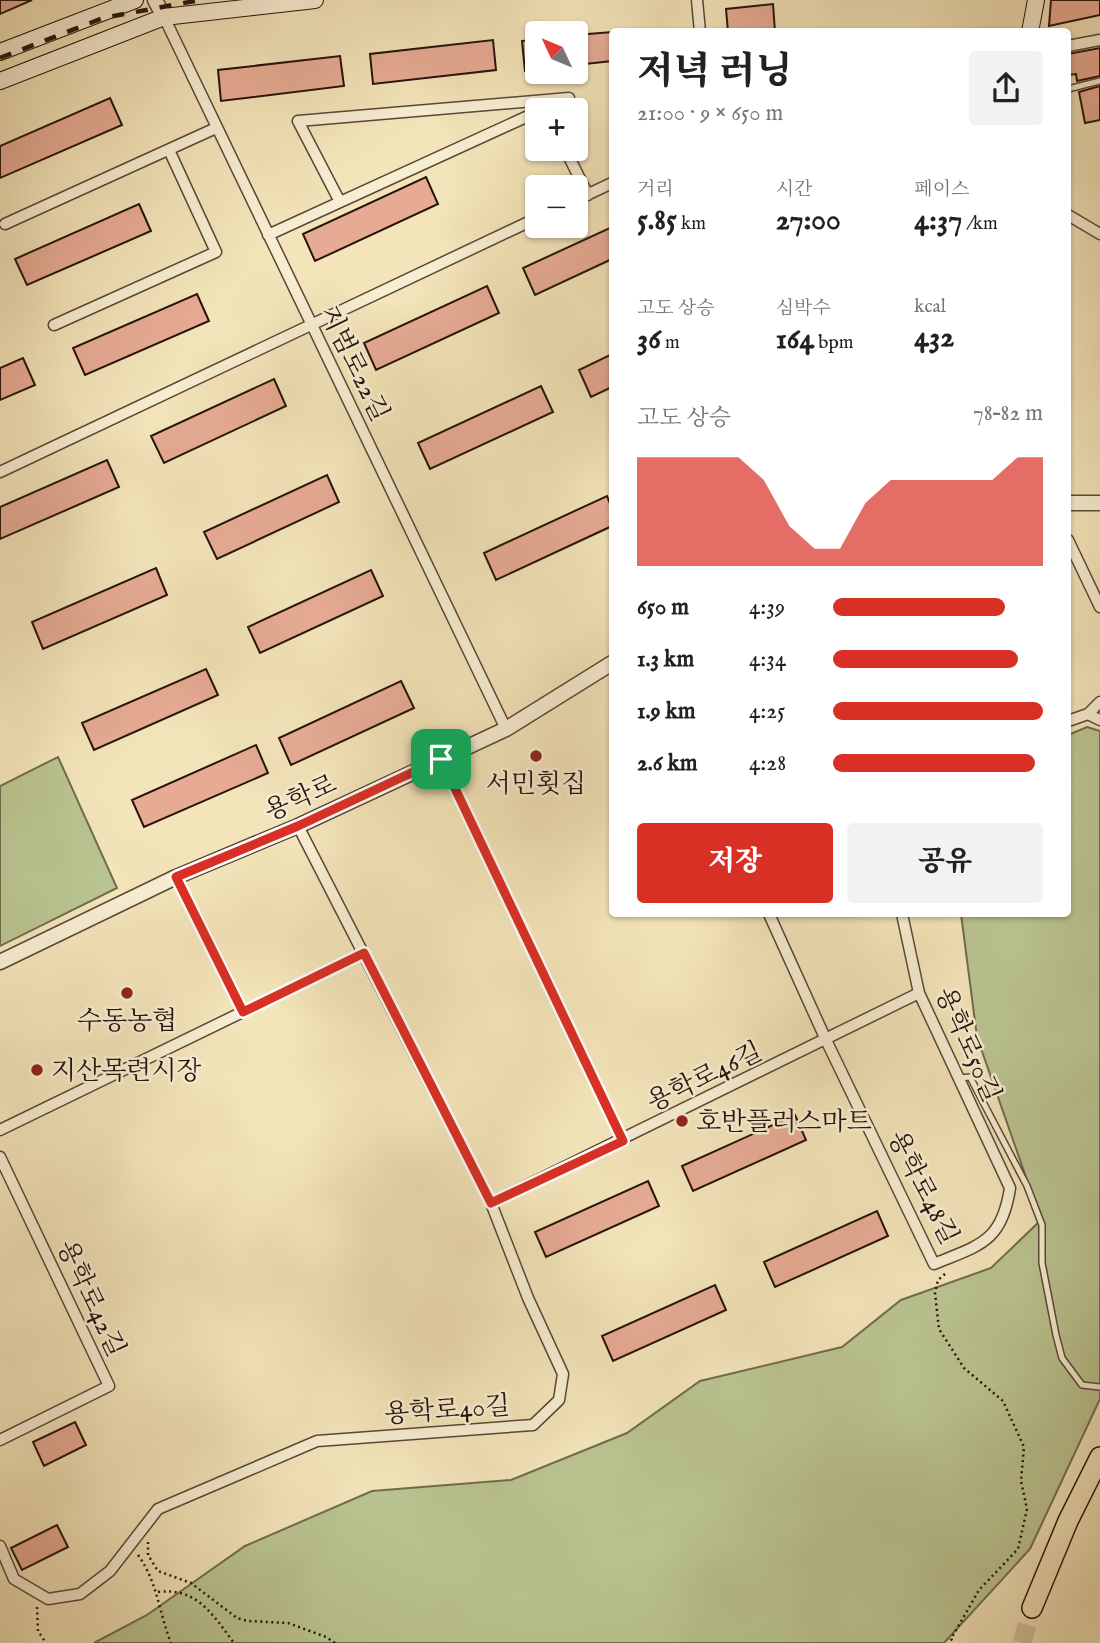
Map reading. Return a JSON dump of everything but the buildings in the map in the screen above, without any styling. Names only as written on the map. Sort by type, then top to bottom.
[{"type":"highway","points":[[1032,1608],[1068,1521],[1090,1486],[1100,1457]]},
{"type":"main road","points":[[0,52],[135,0]]},
{"type":"main road","points":[[0,81],[164,18],[316,0]]},
{"type":"main road","points":[[1031,28],[1036,0]]},
{"type":"street","points":[[155,0],[164,18]]},
{"type":"street","points":[[697,0],[700,28]]},
{"type":"street","name":"지범로22길","points":[[164,18],[506,729]]},
{"type":"street","points":[[1071,45],[1100,40]]},
{"type":"street","points":[[340,202],[298,121],[525,102]]},
{"type":"street","points":[[268,235],[525,118]]},
{"type":"street","points":[[5,224],[216,128]]},
{"type":"street","points":[[54,325],[216,252],[169,149]]},
{"type":"street","points":[[588,195],[609,184]]},
{"type":"street","points":[[1071,217],[1100,234]]},
{"type":"street","points":[[0,472],[525,224]]},
{"type":"street","points":[[1071,503],[1100,503]]},
{"type":"street","points":[[1071,546],[1100,607]]},
{"type":"street","name":"용학로","points":[[0,962],[176,877],[298,826],[506,729],[609,665]]},
{"type":"street","points":[[1071,720],[1088,714],[1100,702]]},
{"type":"street","points":[[1088,714],[1100,720]]},
{"type":"street","name":"용학로46길","points":[[441,759],[623,1141],[919,993]]},
{"type":"street","name":"용학로40길","points":[[39,1594],[48,1599],[80,1594],[110,1571],[158,1509],[317,1441],[533,1425],[559,1400],[563,1374],[528,1298],[491,1203],[298,826]]},
{"type":"street","points":[[176,877],[243,1012]]},
{"type":"street","name":"용학로48길","points":[[770,917],[826,1040],[934,1264],[960,1253],[997,1231],[1006,1211],[1010,1188]]},
{"type":"street","name":"용학로50길","points":[[903,917],[919,993],[1010,1188]]},
{"type":"street","points":[[0,1130],[364,953]]},
{"type":"street","points":[[491,1203],[623,1141]]},
{"type":"street","name":"용학로42길","points":[[0,1157],[109,1386],[0,1440]]},
{"type":"street","points":[[0,1546],[14,1579],[39,1594]]},
{"type":"lane","points":[[1071,88],[1100,81]]},
{"type":"lane","points":[[959,1078],[970,1077],[1033,1201],[1042,1225],[1042,1263],[1062,1358],[1082,1385],[1100,1387]]},
{"type":"path","points":[[947,1272],[936,1284],[939,1329],[964,1368],[1003,1401],[1024,1447],[1021,1481],[1027,1508],[1018,1549],[979,1590],[951,1639],[954,1643]]},
{"type":"path","points":[[145,1526],[148,1555],[158,1571],[191,1583],[237,1618],[288,1623],[335,1643]]},
{"type":"path","points":[[130,1545],[147,1567],[158,1592],[164,1625],[171,1643]]},
{"type":"path","points":[[158,1592],[181,1591],[206,1606],[234,1643]]},
{"type":"path","points":[[39,1594],[38,1630],[46,1643]]},
{"type":"green space","points":[[1087,727],[1100,731],[1100,1399],[1030,1549],[944,1643],[94,1643],[147,1615],[245,1546],[372,1491],[511,1480],[627,1433],[700,1381],[842,1347],[901,1300],[991,1268],[1041,1220],[977,1037],[961,917],[1071,917],[1071,734]]},
{"type":"green space","points":[[58,757],[117,888],[0,946],[0,786]]},
{"type":"tunnel","points":[[1022,1643],[1032,1608]]},
{"type":"railway","points":[[0,58],[103,18],[200,0]]},
{"type":"place","name":"서민횟집","points":[[536,756]]},
{"type":"place","name":"수동농협","points":[[127,993]]},
{"type":"place","name":"지산목련시장","points":[[37,1070]]},
{"type":"place","name":"호반플러스마트","points":[[682,1121]]},
{"type":"route","points":[[441,759],[623,1141],[491,1203],[364,953],[243,1012],[176,877],[298,826],[441,759]]}]
